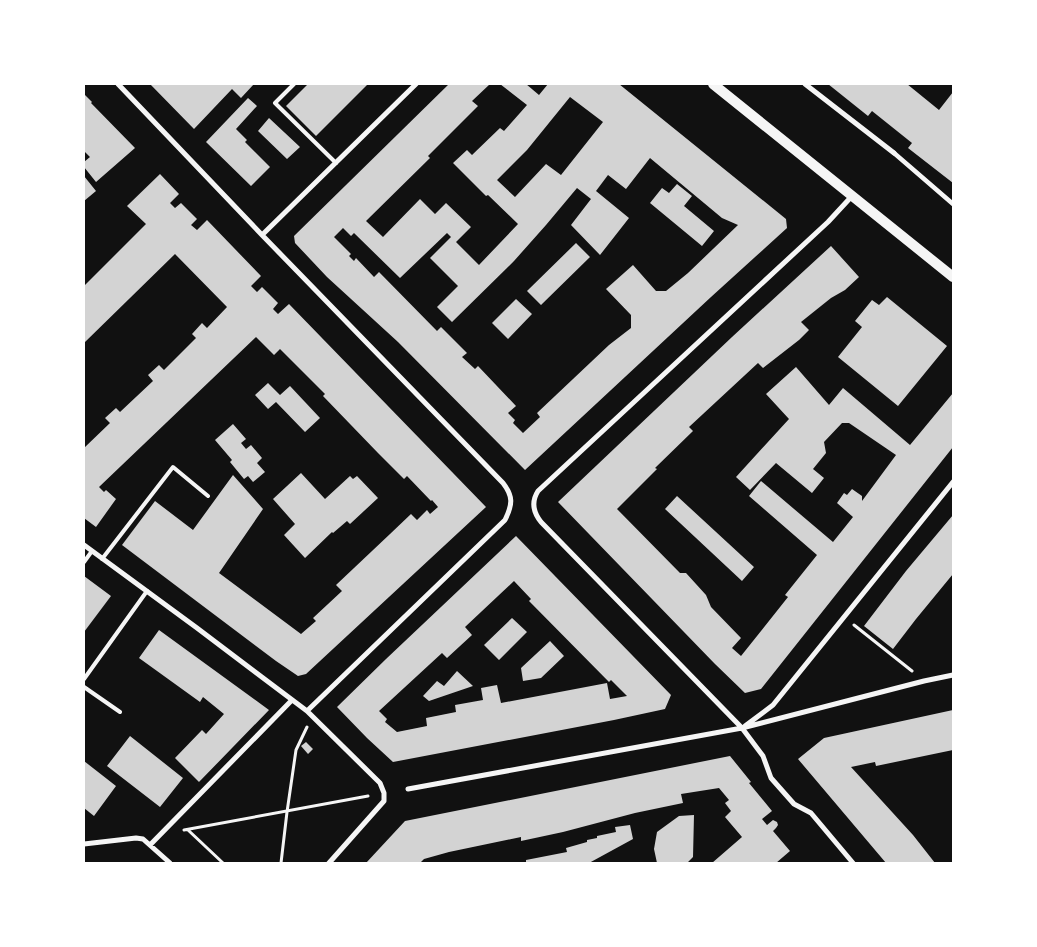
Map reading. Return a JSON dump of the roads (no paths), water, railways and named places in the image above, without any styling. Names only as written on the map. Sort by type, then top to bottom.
[{"type":"main road","points":[[713,84],[953,278]]},
{"type":"street","points":[[118,84],[509,490],[512,500],[506,520],[307,711]]},
{"type":"street","points":[[262,235],[416,84]]},
{"type":"street","points":[[805,84],[894,153],[953,204]]},
{"type":"street","points":[[852,196],[828,222],[538,491],[534,501],[534,510],[540,522],[742,728],[763,756],[770,778],[794,804],[811,813],[853,863]]},
{"type":"street","points":[[742,728],[773,705],[953,482]]},
{"type":"street","points":[[84,545],[307,711],[380,782],[384,793],[384,802],[328,863]]},
{"type":"street","points":[[408,788],[742,728],[953,675]]},
{"type":"street","points":[[150,845],[292,700]]},
{"type":"street","points":[[84,844],[136,838],[143,839],[170,863]]},
{"type":"lane","points":[[294,84],[275,103],[336,163]]},
{"type":"lane","points":[[102,559],[173,467],[208,496]]},
{"type":"lane","points":[[84,562],[92,551]]},
{"type":"lane","points":[[84,678],[147,591]]},
{"type":"lane","points":[[84,687],[120,712]]}]
